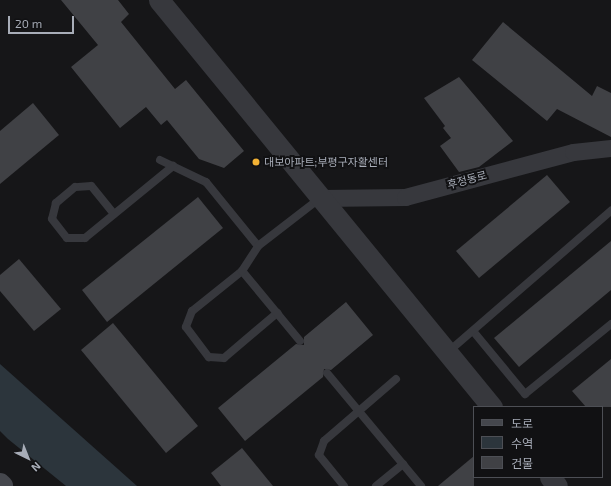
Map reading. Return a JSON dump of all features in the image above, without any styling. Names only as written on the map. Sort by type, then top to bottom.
[{"type":"street","points":[[160,0],[491,406]]},
{"type":"street","name":"후정동로","points":[[321,198],[405,197],[573,152],[611,148]]},
{"type":"street","points":[[551,478],[557,486]]},
{"type":"lane","points":[[160,160],[206,182],[258,246]]},
{"type":"lane","points":[[114,214],[91,186],[75,187],[56,203],[52,219],[66,238],[85,238],[173,166]]},
{"type":"lane","points":[[277,314],[224,358],[209,357],[186,327],[192,311],[242,271],[258,246],[321,198]]},
{"type":"lane","points":[[448,352],[611,211]]},
{"type":"lane","points":[[242,271],[300,341]]},
{"type":"lane","points":[[473,330],[525,394],[611,324]]},
{"type":"lane","points":[[327,373],[421,486]]},
{"type":"lane","points":[[344,486],[319,455],[324,441],[396,379]]},
{"type":"lane","points":[[376,486],[403,464]]},
{"type":"water","points":[[0,364],[137,486],[66,486],[8,439],[0,431]]},
{"type":"building","points":[[61,0],[118,0],[129,14],[121,22],[175,89],[186,80],[244,151],[224,168],[199,159],[167,120],[161,125],[146,107],[120,128],[71,67],[98,45]]},
{"type":"building","points":[[503,22],[592,96],[597,86],[611,93],[611,137],[557,109],[547,121],[472,60]]},
{"type":"building","points":[[459,77],[513,141],[479,167],[459,172],[440,146],[451,138],[443,128],[445,126],[424,98]]},
{"type":"building","points":[[33,103],[59,135],[0,184],[0,131]]},
{"type":"building","points":[[547,175],[570,202],[479,278],[456,251]]},
{"type":"building","points":[[198,197],[223,228],[107,322],[82,290]]},
{"type":"building","points":[[611,241],[611,290],[519,367],[494,338]]},
{"type":"building","points":[[19,259],[61,309],[34,331],[0,291],[0,275]]},
{"type":"building","points":[[346,302],[373,335],[331,370],[324,369],[323,377],[245,441],[218,408],[296,344],[304,345],[304,337]]},
{"type":"building","points":[[113,323],[198,426],[166,453],[81,350]]},
{"type":"building","points":[[611,359],[611,407],[585,406],[572,391]]},
{"type":"building","points":[[242,448],[273,486],[221,486],[211,473]]},
{"type":"building","points":[[473,457],[474,486],[438,486]]},
{"type":"place","name":"대보아파트;부평구자활센터","points":[[256,162]]}]
